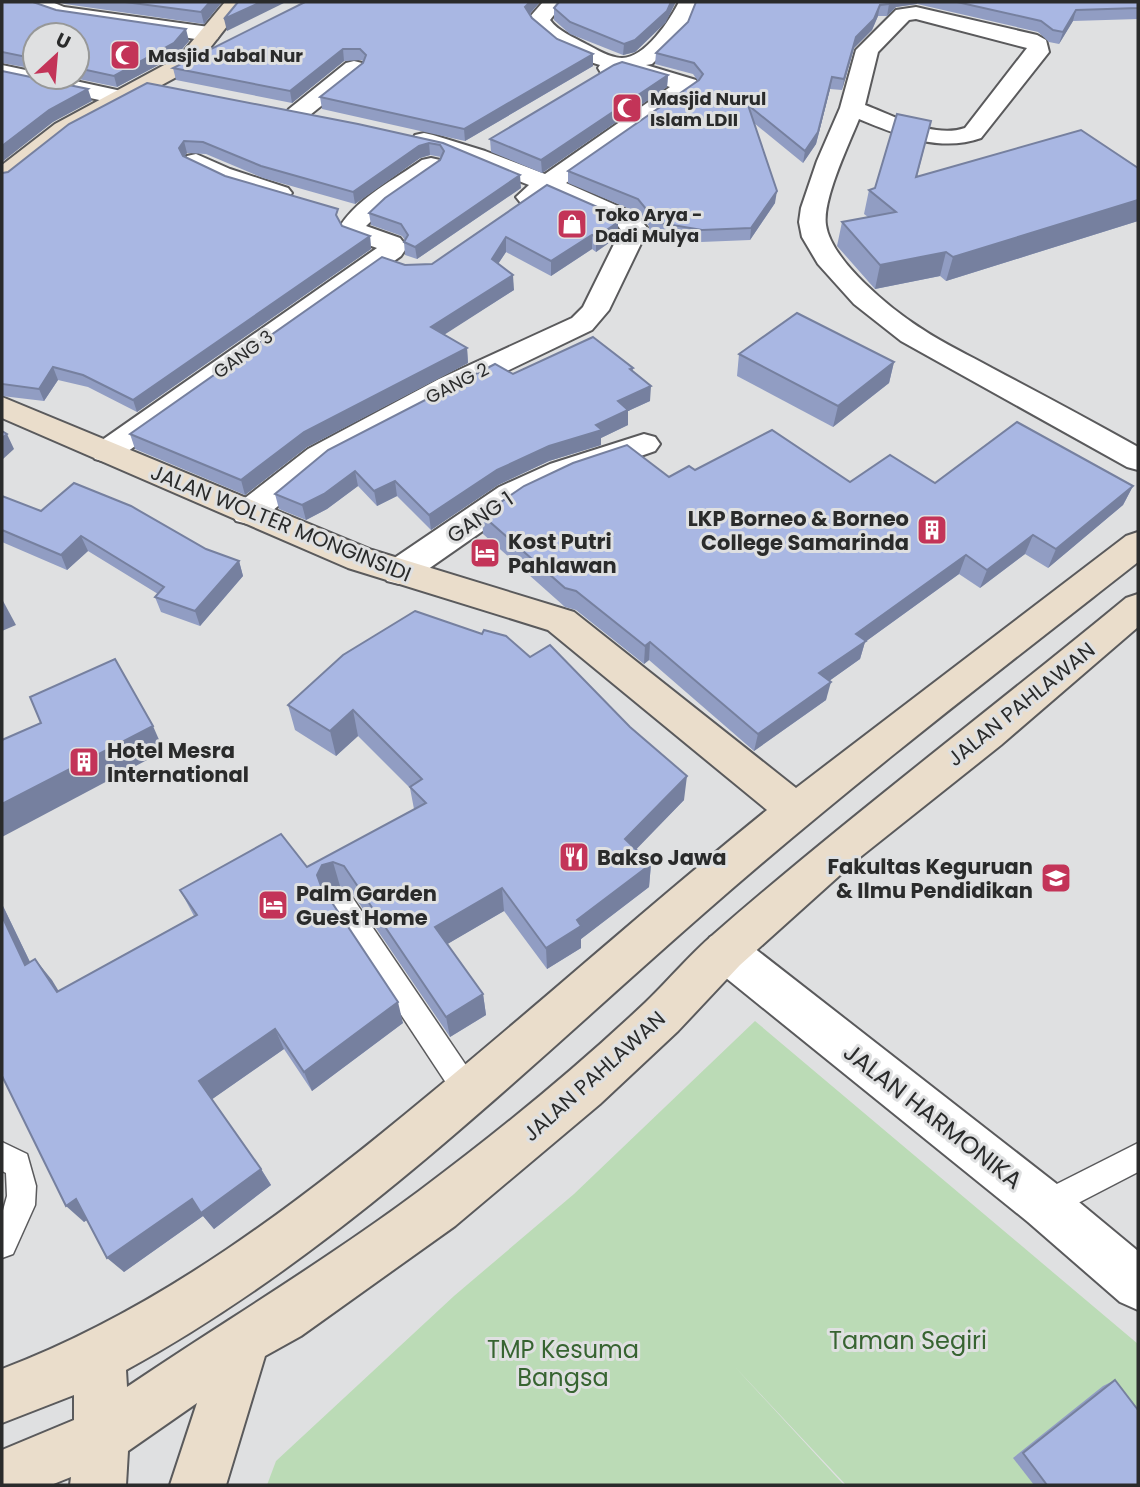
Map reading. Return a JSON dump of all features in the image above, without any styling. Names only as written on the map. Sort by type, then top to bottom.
[{"type":"street","points":[[40,2],[46,8],[60,13],[209,34]]},
{"type":"street","points":[[187,62],[236,2]]},
{"type":"street","points":[[505,215],[688,86],[684,82],[616,71],[543,27],[539,19],[554,2]]},
{"type":"street","points":[[616,71],[644,58],[677,27],[689,2]]},
{"type":"street","points":[[852,108],[928,134],[962,138],[973,133],[1038,52],[1039,47],[1029,40],[905,13],[867,50],[852,108],[829,161],[814,208],[814,237],[828,258],[864,298],[911,335],[1138,460]]},
{"type":"street","points":[[2,177],[64,129],[118,97],[235,38]]},
{"type":"street","points":[[322,119],[287,112],[354,68]]},
{"type":"street","points":[[2,72],[118,97]]},
{"type":"street","points":[[146,84],[180,91]]},
{"type":"street","points":[[398,134],[460,151],[547,184]]},
{"type":"street","points":[[460,151],[493,138]]},
{"type":"street","points":[[196,161],[230,178],[300,199]]},
{"type":"street","name":"GANG 3","points":[[106,452],[394,263],[394,247],[355,230],[347,212],[431,165]]},
{"type":"street","name":"GANG 2","points":[[248,513],[319,456],[450,386],[582,324],[595,310],[635,229],[627,220],[547,184]]},
{"type":"street","name":"JALAN WOLTER MONGINSIDI","points":[[2,407],[248,513],[399,572],[561,621],[794,809]]},
{"type":"street","name":"GANG 1","points":[[399,572],[511,495],[561,472],[644,444]]},
{"type":"street","points":[[2,1396],[118,1346],[251,1264],[379,1166],[468,1092],[794,809],[1138,544]]},
{"type":"street","name":"JALAN PAHLAWAN","points":[[2,1478],[100,1460],[244,1339],[283,1318],[415,1224],[584,1088],[652,1026],[724,951],[845,845],[986,734],[1138,607]]},
{"type":"street","name":"JALAN HARMONIKA","points":[[724,951],[1045,1205],[1138,1284]]},
{"type":"street","points":[[198,1485],[244,1339]]},
{"type":"street","points":[[99,1354],[100,1460]]},
{"type":"lane","points":[[339,899],[468,1092]]},
{"type":"lane","points":[[2,1156],[17,1164],[23,1179],[24,1196],[18,1217],[2,1243]]},
{"type":"lane","points":[[1045,1205],[1138,1157]]},
{"type":"green space","name":"Taman Segiri","points":[[755,1021],[1138,1344],[1138,1485],[846,1485],[735,1367],[844,1485],[267,1485],[276,1461],[454,1296],[574,1194]]},
{"type":"building","points":[[2,2],[33,2],[56,10],[186,29],[174,43],[114,76],[91,71],[91,21],[21,21],[21,56],[2,52]]},
{"type":"building","points":[[125,2],[210,2],[201,12]]},
{"type":"building","points":[[238,2],[261,2],[224,19]]},
{"type":"building","points":[[305,2],[530,2],[525,7],[532,18],[557,39],[593,54],[464,129],[320,97],[363,63],[366,55],[360,49],[343,49],[290,91],[173,68]]},
{"type":"building","points":[[559,2],[671,2],[667,11],[635,40],[624,44],[570,22],[554,8]]},
{"type":"building","points":[[696,2],[892,2],[880,5],[874,19],[856,37],[844,79],[832,77],[818,132],[805,151],[748,105],[777,191],[751,228],[702,230],[649,221],[651,215],[638,199],[568,171],[699,80],[703,74],[694,63],[656,53],[688,22]]},
{"type":"building","points":[[957,2],[1138,2],[1138,8],[1076,10],[1063,32],[1053,30],[1041,21]]},
{"type":"building","points":[[622,62],[668,75],[541,160],[490,139],[614,65]]},
{"type":"building","points":[[2,71],[21,75],[21,91],[84,91],[49,110],[2,146]]},
{"type":"building","points":[[147,83],[443,143],[520,175],[415,247],[404,242],[408,235],[401,224],[369,213],[385,198],[440,160],[444,151],[440,145],[429,143],[419,146],[353,192],[261,166],[203,142],[184,141],[179,148],[183,156],[225,176],[338,209],[336,215],[342,226],[370,236],[133,400],[83,375],[53,367],[39,389],[2,384],[2,173],[8,172],[69,124]]},
{"type":"building","points":[[897,114],[931,121],[916,177],[1081,130],[1138,168],[1138,200],[953,257],[946,252],[880,265],[842,222],[896,212],[869,190],[875,188]]},
{"type":"building","points":[[547,185],[618,216],[614,225],[596,237],[592,235],[551,261],[506,237],[492,259],[513,275],[431,327],[467,348],[304,432],[241,480],[130,434],[382,257],[405,265],[432,264]]},
{"type":"building","points":[[797,313],[894,362],[838,406],[739,354]]},
{"type":"building","points":[[593,337],[633,368],[630,369],[651,386],[618,401],[628,410],[596,425],[602,430],[549,446],[497,470],[429,515],[395,481],[374,491],[355,471],[324,494],[302,505],[275,494],[328,450],[495,364],[513,374]]},
{"type":"building","points":[[1017,422],[1133,486],[1056,549],[1033,535],[987,570],[966,555],[856,634],[866,641],[819,673],[831,682],[758,734],[650,642],[645,646],[576,591],[565,588],[482,515],[524,486],[573,463],[627,445],[669,477],[689,466],[695,470],[772,430],[850,482],[890,455],[935,483]]},
{"type":"building","points":[[74,483],[131,506],[206,549],[239,561],[195,611],[155,597],[164,587],[81,536],[61,555],[2,530],[2,496],[41,511]]},
{"type":"building","points":[[415,611],[482,634],[484,630],[506,636],[530,657],[550,645],[630,727],[687,776],[625,839],[651,864],[577,920],[581,926],[546,948],[502,888],[435,927],[483,994],[446,1017],[344,866],[333,862],[322,865],[317,875],[321,886],[398,1002],[304,1072],[275,1029],[199,1081],[261,1169],[201,1213],[192,1199],[107,1258],[76,1199],[66,1206],[2,1076],[2,916],[25,965],[35,959],[57,992],[197,915],[180,890],[281,834],[307,867],[426,803],[410,787],[422,779],[353,710],[330,731],[288,705],[343,655]]},
{"type":"building","points":[[115,659],[153,726],[2,804],[2,740],[41,723],[30,697]]},
{"type":"building","points":[[1115,1380],[1138,1410],[1138,1485],[1047,1485],[1023,1453]]},
{"type":"place","name":"Masjid Jabal Nur","points":[[125,55]]},
{"type":"place","name":"Masjid Nurul Islam LDII","points":[[627,108]]},
{"type":"place","name":"Toko Arya - Dadi Mulya","points":[[572,224]]},
{"type":"place","name":"LKP Borneo & Borneo College Samarinda","points":[[932,530]]},
{"type":"place","name":"Kost Putri Pahlawan","points":[[485,553]]},
{"type":"place","name":"Hotel Mesra International","points":[[84,762]]},
{"type":"place","name":"Bakso Jawa","points":[[574,857]]},
{"type":"place","name":"Fakultas Keguruan & Ilmu Pendidikan","points":[[1056,878]]},
{"type":"place","name":"Palm Garden Guest Home","points":[[273,905]]},
{"type":"park label","name":"TMP Kesuma Bangsa","points":[[563,1363]]}]
